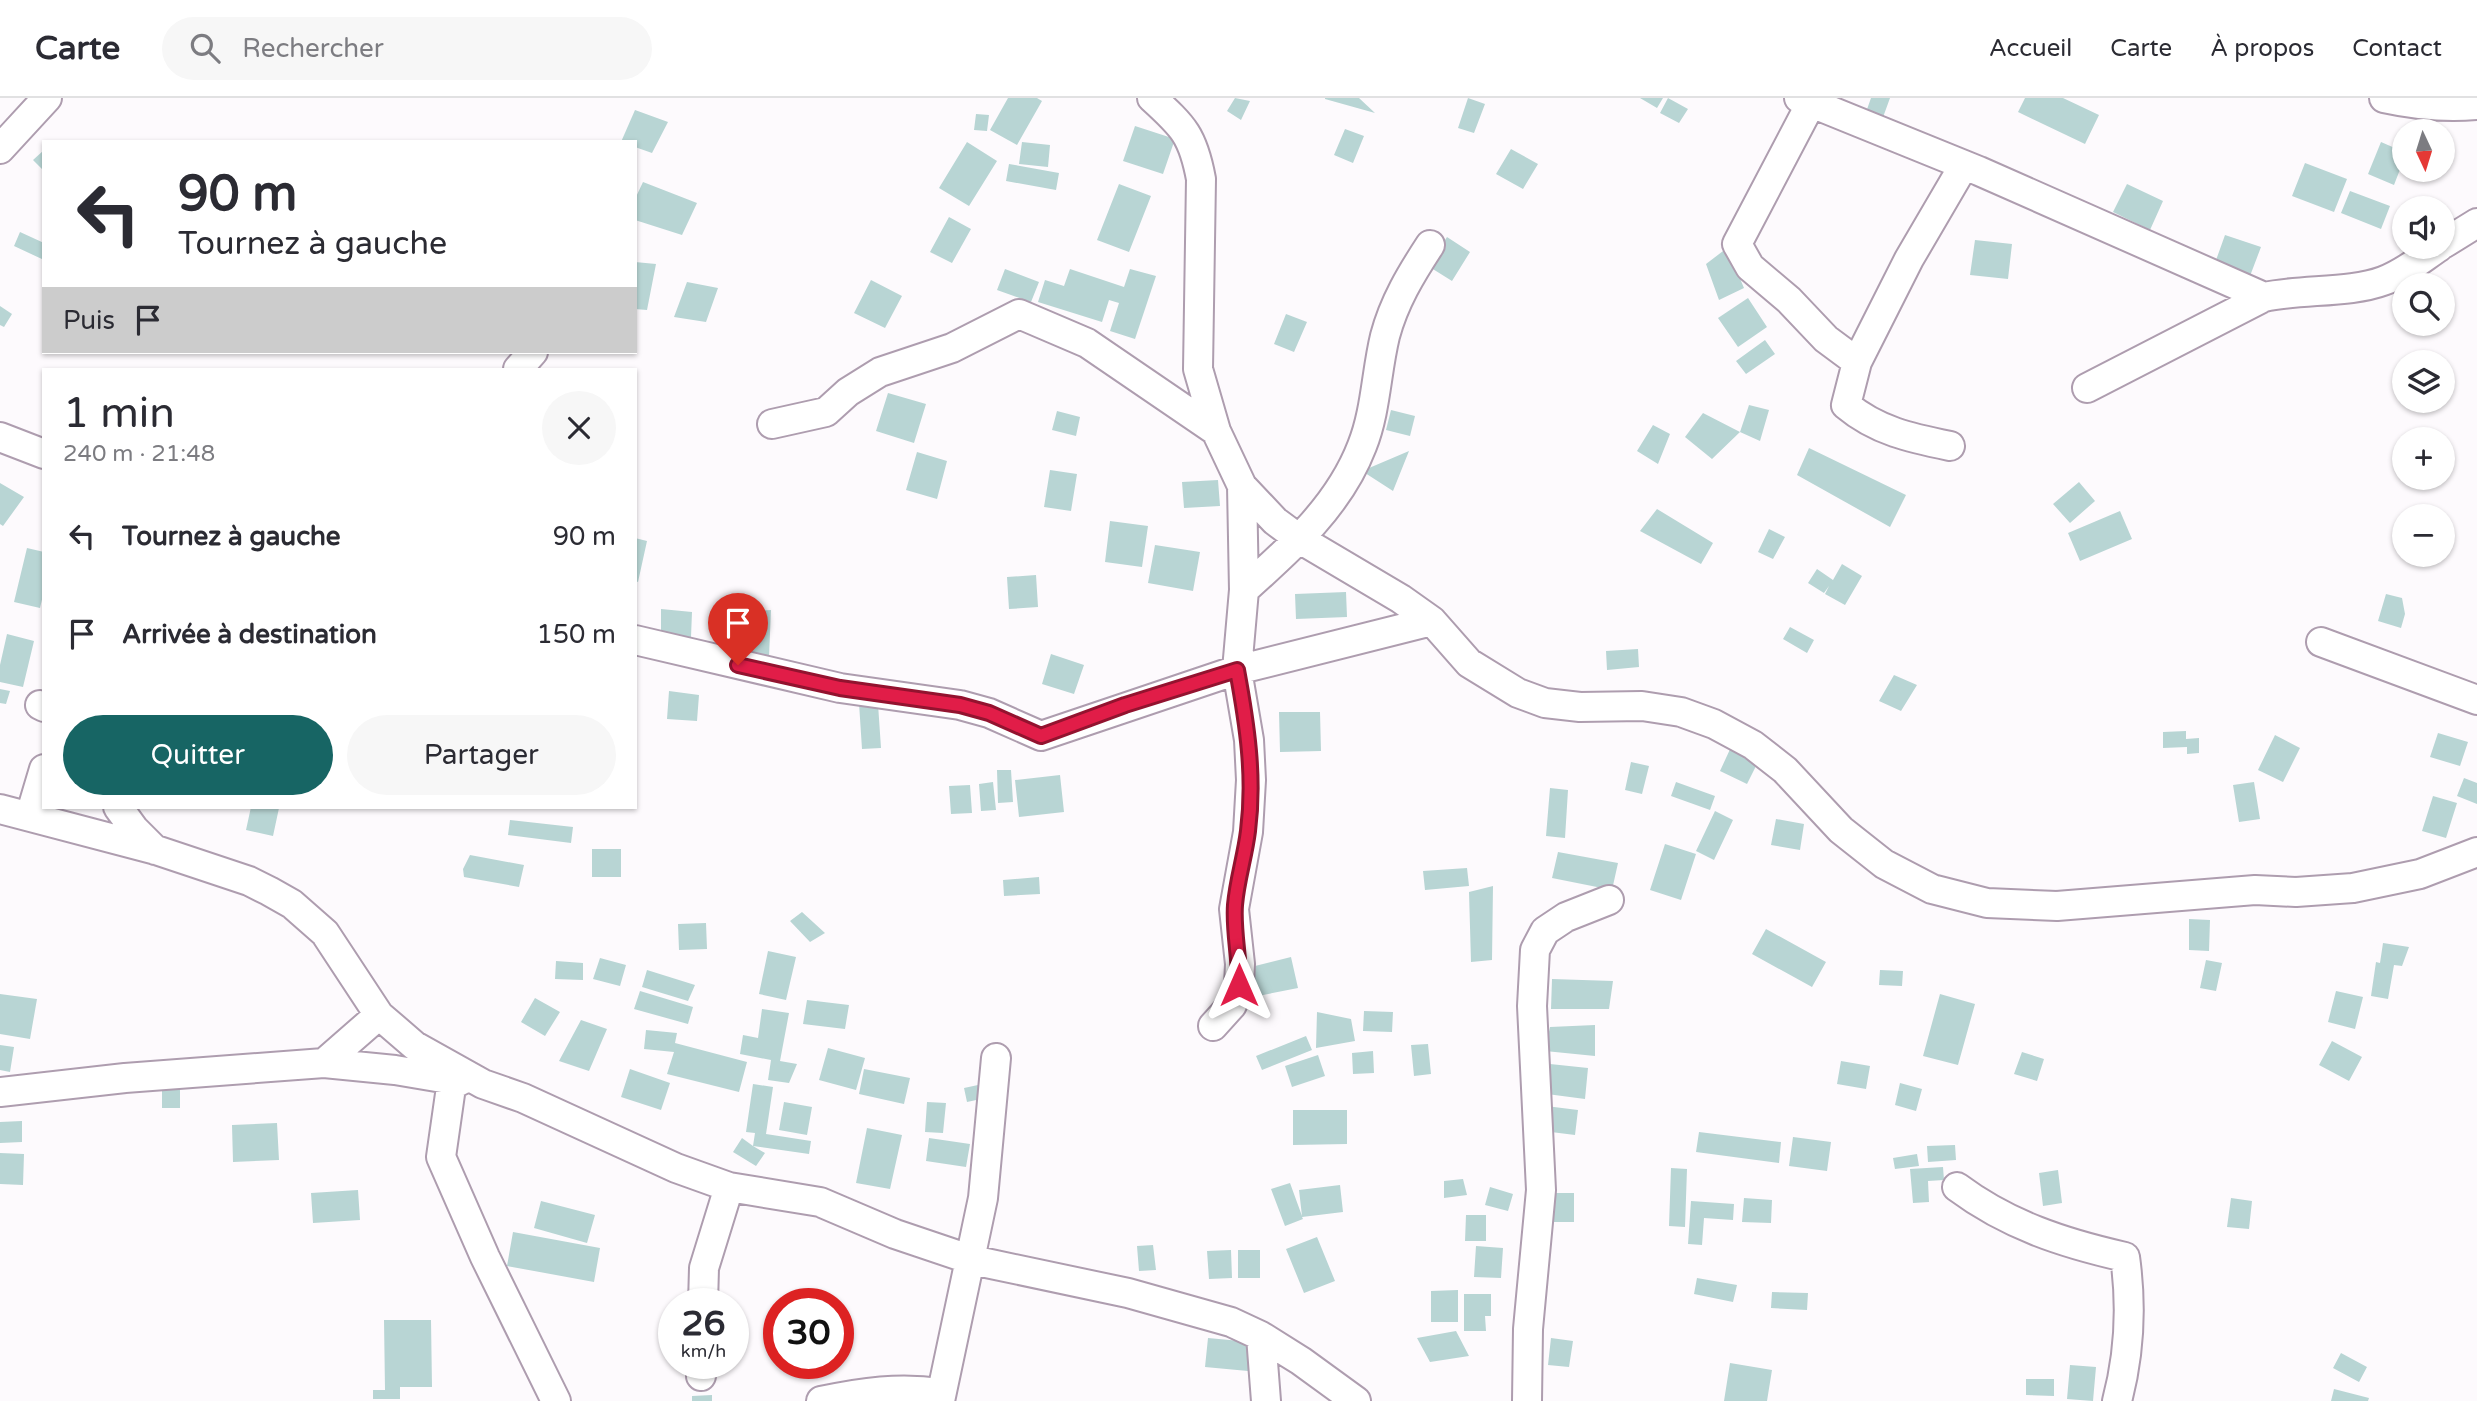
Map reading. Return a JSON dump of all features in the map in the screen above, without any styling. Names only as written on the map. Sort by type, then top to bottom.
[{"type":"street","points":[[0,149],[47,98]]},
{"type":"street","points":[[1152,98],[1182,124],[1196,150],[1201,179],[1198,369],[1216,431],[1241,486],[1258,506],[1298,538],[1360,573],[1432,621],[1469,663],[1518,693],[1545,703],[1580,707],[1642,706],[1681,712],[1714,724],[1753,745],[1785,770],[1841,830],[1884,864],[1932,889],[1987,903],[2057,906],[2255,890],[2296,892],[2353,888],[2420,874],[2477,852]]},
{"type":"street","points":[[2384,98],[2413,105],[2477,105]]},
{"type":"street","points":[[1857,362],[1826,339],[1789,300],[1750,267],[1737,244],[1805,101],[1964,165],[2264,298]]},
{"type":"street","points":[[1950,446],[1890,433],[1862,418],[1846,405],[1857,362],[1909,259],[1964,165]]},
{"type":"street","points":[[2455,236],[2477,223]]},
{"type":"street","points":[[1244,590],[1323,515],[1344,485],[1362,447],[1370,422],[1380,361],[1394,309],[1430,245]]},
{"type":"street","points":[[2087,388],[2264,298],[2287,292],[2360,287],[2383,281],[2421,259]]},
{"type":"street","points":[[772,424],[826,412],[848,392],[880,372],[952,348],[1019,314],[1087,343],[1216,431]]},
{"type":"street","points":[[519,368],[531,354]]},
{"type":"street","points":[[0,437],[42,453]]},
{"type":"street","points":[[1213,1026],[1232,1005],[1239,985],[1240,964],[1234,909],[1248,832],[1251,780],[1249,740],[1237,670],[1244,590],[1241,486]]},
{"type":"street","points":[[637,640],[814,683],[960,705],[989,713],[1041,736],[1125,705],[1237,670],[1432,621]]},
{"type":"street","points":[[2321,642],[2477,700]]},
{"type":"street","points":[[30,816],[42,776]]},
{"type":"street","points":[[0,809],[156,850],[249,881],[292,904],[325,933],[379,1015],[415,1046],[484,1084],[523,1098],[676,1168],[729,1187],[820,1202],[895,1234],[972,1260],[1186,1307],[1231,1322],[1261,1336],[1301,1361],[1356,1401]]},
{"type":"street","points":[[93,833],[107,809]]},
{"type":"street","points":[[119,809],[134,829],[156,850]]},
{"type":"street","points":[[1527,1401],[1528,1329],[1539,1239],[1541,1190],[1532,1006],[1535,950],[1545,932],[1566,917],[1609,900]]},
{"type":"street","points":[[324,1063],[379,1015]]},
{"type":"street","points":[[821,1401],[867,1391],[897,1388],[941,1397],[972,1260],[989,1158],[996,1058]]},
{"type":"street","points":[[0,1092],[125,1078],[324,1063],[395,1070],[484,1084]]},
{"type":"street","points":[[452,1080],[441,1157],[485,1257],[556,1401]]},
{"type":"street","points":[[703,1288],[704,1268],[729,1187]]},
{"type":"street","points":[[1957,1187],[1986,1208],[2019,1226],[2068,1244],[2125,1257],[2129,1283],[2130,1344],[2118,1401]]},
{"type":"street","points":[[1261,1336],[1266,1401]]},
{"type":"building","points":[[1008,98],[1037,98],[1042,101],[1017,145],[990,130]]},
{"type":"building","points":[[1235,98],[1250,101],[1241,120],[1227,111]]},
{"type":"building","points":[[1325,98],[1359,98],[1375,113],[1325,99]]},
{"type":"building","points":[[1468,98],[1485,104],[1474,133],[1458,128]]},
{"type":"building","points":[[1640,98],[1663,98],[1657,108]]},
{"type":"building","points":[[1668,98],[1688,109],[1679,123],[1660,113]]},
{"type":"building","points":[[1871,98],[1890,98],[1882,120],[1865,115]]},
{"type":"building","points":[[2025,98],[2063,98],[2099,115],[2085,144],[2018,112]]},
{"type":"building","points":[[635,110],[668,122],[652,153],[637,148],[637,140],[622,140]]},
{"type":"building","points":[[976,114],[989,115],[987,131],[974,130]]},
{"type":"building","points":[[1135,126],[1175,139],[1163,174],[1123,161]]},
{"type":"building","points":[[1345,129],[1364,136],[1353,163],[1334,155]]},
{"type":"building","points":[[967,142],[997,161],[969,206],[939,188]]},
{"type":"building","points":[[1022,142],[1050,145],[1048,167],[1019,164]]},
{"type":"building","points":[[2381,142],[2392,147],[2394,185],[2368,174]]},
{"type":"building","points":[[1511,149],[1538,164],[1523,189],[1496,174]]},
{"type":"building","points":[[42,152],[42,169],[33,160]]},
{"type":"building","points":[[2305,163],[2347,179],[2334,212],[2292,196]]},
{"type":"building","points":[[1009,164],[1059,173],[1056,190],[1006,181]]},
{"type":"building","points":[[643,182],[697,203],[682,235],[637,221],[637,195]]},
{"type":"building","points":[[1119,184],[1151,196],[1129,252],[1097,240]]},
{"type":"building","points":[[2127,184],[2163,201],[2150,230],[2113,212]]},
{"type":"building","points":[[2350,191],[2390,206],[2381,229],[2341,213]]},
{"type":"building","points":[[949,217],[971,229],[952,263],[930,252]]},
{"type":"building","points":[[20,232],[42,242],[42,259],[14,246]]},
{"type":"building","points":[[2225,235],[2261,247],[2250,276],[2215,263]]},
{"type":"building","points":[[1447,237],[1470,252],[1452,281],[1428,266]]},
{"type":"building","points":[[1975,240],[2012,244],[2008,279],[1970,275]]},
{"type":"building","points":[[1727,248],[1744,288],[1719,300],[1706,264]]},
{"type":"building","points":[[637,262],[656,264],[647,310],[637,309]]},
{"type":"building","points":[[1005,269],[1039,282],[1031,302],[997,290]]},
{"type":"building","points":[[1070,269],[1124,287],[1130,269],[1156,276],[1135,339],[1110,331],[1119,303],[1109,300],[1102,322],[1038,302],[1045,280],[1064,286]]},
{"type":"building","points":[[871,280],[902,296],[885,328],[854,313]]},
{"type":"building","points":[[687,282],[718,288],[706,322],[674,317]]},
{"type":"building","points":[[1748,298],[1767,327],[1738,347],[1718,318]]},
{"type":"building","points":[[0,306],[12,314],[4,327],[0,325]]},
{"type":"building","points":[[1286,314],[1307,322],[1294,352],[1274,344]]},
{"type":"building","points":[[1765,340],[1775,354],[1746,374],[1736,361]]},
{"type":"building","points":[[888,393],[926,404],[914,443],[876,431]]},
{"type":"building","points":[[1749,405],[1769,410],[1760,441],[1740,432]]},
{"type":"building","points":[[1391,410],[1415,416],[1410,436],[1386,430]]},
{"type":"building","points":[[1057,411],[1080,417],[1076,436],[1052,430]]},
{"type":"building","points":[[1703,413],[1740,432],[1712,459],[1685,437]]},
{"type":"building","points":[[1653,425],[1670,434],[1658,464],[1637,451]]},
{"type":"building","points":[[1809,448],[1906,495],[1890,527],[1797,475]]},
{"type":"building","points":[[1409,451],[1393,491],[1362,471]]},
{"type":"building","points":[[917,452],[947,461],[937,499],[906,490]]},
{"type":"building","points":[[1050,470],[1077,474],[1071,511],[1044,507]]},
{"type":"building","points":[[1218,480],[1220,506],[1184,508],[1182,482]]},
{"type":"building","points":[[2079,482],[2095,501],[2070,523],[2053,504]]},
{"type":"building","points":[[0,483],[24,497],[3,526],[0,524]]},
{"type":"building","points":[[1657,509],[1713,543],[1701,564],[1640,531]]},
{"type":"building","points":[[2120,511],[2132,539],[2080,561],[2068,533]]},
{"type":"building","points":[[1110,521],[1148,526],[1142,567],[1105,562]]},
{"type":"building","points":[[1769,529],[1785,537],[1773,559],[1758,552]]},
{"type":"building","points":[[637,538],[647,541],[637,582]]},
{"type":"building","points":[[1155,545],[1200,552],[1193,591],[1148,583]]},
{"type":"building","points":[[27,548],[42,552],[40,608],[14,602]]},
{"type":"building","points":[[1842,564],[1862,576],[1845,605],[1825,594],[1829,586],[1824,593],[1808,583],[1817,569],[1833,580]]},
{"type":"building","points":[[1036,575],[1038,607],[1009,609],[1007,577]]},
{"type":"building","points":[[1346,592],[1347,617],[1296,619],[1295,594]]},
{"type":"building","points":[[2386,594],[2402,598],[2405,614],[2401,628],[2378,621]]},
{"type":"building","points":[[661,609],[692,612],[691,637],[661,636]]},
{"type":"building","points":[[771,610],[769,657],[750,657],[750,611]]},
{"type":"building","points":[[1790,627],[1814,640],[1807,653],[1783,639]]},
{"type":"building","points":[[7,634],[34,641],[23,687],[0,682],[0,665]]},
{"type":"building","points":[[1638,649],[1639,667],[1607,670],[1606,651]]},
{"type":"building","points":[[1051,654],[1084,665],[1074,694],[1042,684]]},
{"type":"building","points":[[1894,675],[1917,685],[1901,711],[1879,701]]},
{"type":"building","points":[[0,689],[10,691],[6,704],[0,703]]},
{"type":"building","points":[[669,691],[699,695],[697,721],[667,719]]},
{"type":"building","points":[[859,703],[878,704],[881,748],[862,749]]},
{"type":"building","points":[[1279,712],[1320,712],[1321,751],[1280,752]]},
{"type":"building","points":[[2186,731],[2186,739],[2199,738],[2199,753],[2187,754],[2187,747],[2163,748],[2163,732]]},
{"type":"building","points":[[2438,733],[2468,742],[2460,766],[2430,757]]},
{"type":"building","points":[[2275,735],[2300,748],[2283,782],[2258,770]]},
{"type":"building","points":[[1732,745],[1760,758],[1747,784],[1720,771]]},
{"type":"building","points":[[1631,762],[1649,766],[1642,794],[1625,790]]},
{"type":"building","points":[[997,770],[1011,770],[1013,802],[998,803]]},
{"type":"building","points":[[1060,775],[1064,812],[1019,817],[1015,780]]},
{"type":"building","points":[[2464,778],[2477,783],[2477,804],[2457,796]]},
{"type":"building","points":[[993,782],[996,810],[981,811],[979,784]]},
{"type":"building","points":[[1676,782],[1715,796],[1710,810],[1671,796]]},
{"type":"building","points":[[2254,782],[2260,819],[2239,822],[2233,785]]},
{"type":"building","points":[[970,785],[972,813],[951,814],[949,786]]},
{"type":"building","points":[[1550,788],[1568,790],[1565,838],[1546,836]]},
{"type":"building","points":[[2433,796],[2457,803],[2446,838],[2422,831]]},
{"type":"building","points":[[251,809],[279,809],[273,836],[246,830]]},
{"type":"building","points":[[1715,811],[1733,820],[1714,860],[1696,851]]},
{"type":"building","points":[[1776,819],[1804,824],[1800,850],[1771,845]]},
{"type":"building","points":[[510,820],[573,827],[571,843],[508,835]]},
{"type":"building","points":[[1665,844],[1696,854],[1681,900],[1650,890]]},
{"type":"building","points":[[592,849],[621,849],[621,877],[592,877]]},
{"type":"building","points":[[1558,852],[1618,863],[1612,890],[1552,878]]},
{"type":"building","points":[[470,855],[524,865],[519,887],[464,877],[463,869]]},
{"type":"building","points":[[1467,868],[1469,886],[1425,890],[1423,871]]},
{"type":"building","points":[[1039,877],[1040,894],[1004,896],[1003,880]]},
{"type":"building","points":[[1493,886],[1492,960],[1471,962],[1469,892]]},
{"type":"building","points":[[802,912],[825,933],[810,942],[790,921]]},
{"type":"building","points":[[2189,919],[2210,920],[2209,951],[2189,950]]},
{"type":"building","points":[[706,923],[707,949],[679,950],[678,924]]},
{"type":"building","points":[[1766,929],[1826,962],[1812,987],[1752,954]]},
{"type":"building","points":[[2383,943],[2409,947],[2402,966],[2394,965],[2388,999],[2371,996],[2376,962],[2380,963]]},
{"type":"building","points":[[768,951],[796,957],[786,1000],[759,994]]},
{"type":"building","points":[[1291,957],[1298,988],[1258,996],[1251,967]]},
{"type":"building","points":[[600,958],[626,965],[620,986],[593,979]]},
{"type":"building","points":[[2206,960],[2222,963],[2216,991],[2200,988]]},
{"type":"building","points":[[556,961],[583,963],[583,980],[555,979]]},
{"type":"building","points":[[647,970],[695,985],[688,1001],[642,987]]},
{"type":"building","points":[[1880,970],[1903,971],[1902,986],[1879,985]]},
{"type":"building","points":[[1552,979],[1613,981],[1609,1009],[1551,1009]]},
{"type":"building","points":[[640,991],[693,1007],[688,1024],[634,1009]]},
{"type":"building","points":[[2336,991],[2363,997],[2355,1029],[2328,1022]]},
{"type":"building","points":[[0,994],[37,999],[30,1039],[0,1034]]},
{"type":"building","points":[[1940,994],[1975,1004],[1958,1065],[1923,1056]]},
{"type":"building","points":[[535,998],[560,1012],[545,1036],[521,1022]]},
{"type":"building","points":[[807,1000],[849,1005],[845,1029],[803,1024]]},
{"type":"building","points":[[762,1009],[789,1013],[780,1061],[797,1064],[789,1083],[768,1080],[771,1060],[740,1054],[743,1035],[758,1038]]},
{"type":"building","points":[[1364,1011],[1393,1012],[1392,1032],[1363,1031]]},
{"type":"building","points":[[1317,1012],[1351,1019],[1355,1041],[1316,1048]]},
{"type":"building","points":[[581,1020],[607,1029],[589,1071],[559,1061]]},
{"type":"building","points":[[1595,1025],[1595,1056],[1545,1051],[1550,1027]]},
{"type":"building","points":[[646,1030],[677,1033],[675,1043],[747,1062],[739,1092],[667,1074],[674,1052],[644,1049]]},
{"type":"building","points":[[1306,1036],[1312,1050],[1262,1070],[1256,1056]]},
{"type":"building","points":[[2332,1041],[2362,1057],[2349,1081],[2319,1065]]},
{"type":"building","points":[[1428,1044],[1431,1074],[1414,1076],[1411,1045]]},
{"type":"building","points":[[0,1045],[14,1047],[10,1072],[0,1070]]},
{"type":"building","points":[[828,1048],[865,1058],[856,1090],[819,1080]]},
{"type":"building","points":[[1373,1051],[1374,1073],[1353,1074],[1352,1053]]},
{"type":"building","points":[[2022,1052],[2044,1059],[2037,1081],[2014,1074]]},
{"type":"building","points":[[1318,1055],[1325,1076],[1292,1087],[1285,1066]]},
{"type":"building","points":[[1841,1061],[1870,1066],[1866,1089],[1837,1084]]},
{"type":"building","points":[[1550,1064],[1588,1068],[1585,1099],[1547,1094]]},
{"type":"building","points":[[630,1069],[670,1083],[661,1110],[621,1097]]},
{"type":"building","points":[[864,1069],[910,1078],[904,1104],[859,1094]]},
{"type":"building","points":[[1900,1083],[1922,1089],[1916,1111],[1895,1105]]},
{"type":"building","points":[[753,1084],[773,1087],[766,1134],[811,1141],[809,1154],[753,1146],[755,1133],[746,1132]]},
{"type":"building","points":[[978,1085],[981,1099],[967,1102],[964,1088]]},
{"type":"building","points":[[162,1089],[180,1089],[180,1108],[162,1108]]},
{"type":"building","points":[[784,1102],[812,1107],[807,1135],[779,1130]]},
{"type":"building","points":[[927,1102],[946,1103],[943,1133],[925,1132]]},
{"type":"building","points":[[1546,1106],[1578,1110],[1575,1135],[1543,1131]]},
{"type":"building","points":[[1293,1110],[1347,1110],[1347,1144],[1293,1145]]},
{"type":"building","points":[[22,1121],[22,1142],[0,1143],[0,1122]]},
{"type":"building","points":[[277,1123],[279,1160],[233,1162],[232,1125]]},
{"type":"building","points":[[867,1128],[902,1135],[890,1189],[856,1183]]},
{"type":"building","points":[[1699,1132],[1781,1142],[1779,1163],[1696,1152]]},
{"type":"building","points":[[1793,1137],[1831,1142],[1827,1171],[1789,1166]]},
{"type":"building","points":[[742,1138],[765,1153],[756,1166],[733,1152]]},
{"type":"building","points":[[929,1138],[970,1144],[966,1167],[926,1161]]},
{"type":"building","points":[[1955,1145],[1956,1160],[1928,1162],[1927,1146]]},
{"type":"building","points":[[0,1153],[24,1154],[23,1185],[0,1184]]},
{"type":"building","points":[[1917,1154],[1919,1166],[1895,1169],[1893,1158]]},
{"type":"building","points":[[1943,1167],[1944,1180],[1928,1181],[1929,1202],[1913,1203],[1910,1169]]},
{"type":"building","points":[[1671,1168],[1687,1169],[1685,1227],[1669,1226]]},
{"type":"building","points":[[2058,1170],[2062,1203],[2043,1206],[2039,1173]]},
{"type":"building","points":[[1463,1179],[1467,1195],[1444,1198],[1444,1181]]},
{"type":"building","points":[[1290,1183],[1302,1216],[1299,1190],[1340,1185],[1343,1212],[1302,1217],[1303,1219],[1285,1226],[1271,1189]]},
{"type":"building","points":[[1490,1187],[1513,1194],[1508,1211],[1485,1205]]},
{"type":"building","points":[[358,1190],[360,1220],[313,1223],[311,1193]]},
{"type":"building","points":[[1549,1193],[1574,1193],[1574,1222],[1548,1222]]},
{"type":"building","points":[[1744,1198],[1772,1200],[1771,1223],[1742,1222]]},
{"type":"building","points":[[2231,1198],[2252,1201],[2249,1229],[2227,1227]]},
{"type":"building","points":[[541,1201],[595,1215],[587,1243],[534,1228]]},
{"type":"building","points":[[1691,1201],[1734,1204],[1733,1220],[1704,1218],[1702,1245],[1688,1244]]},
{"type":"building","points":[[1466,1215],[1486,1215],[1486,1241],[1465,1241]]},
{"type":"building","points":[[513,1232],[600,1248],[594,1282],[507,1266]]},
{"type":"building","points":[[1317,1237],[1335,1281],[1304,1293],[1286,1249]]},
{"type":"building","points":[[1153,1245],[1156,1270],[1139,1271],[1137,1246]]},
{"type":"building","points":[[1476,1246],[1503,1248],[1501,1278],[1474,1277]]},
{"type":"building","points":[[1231,1250],[1232,1278],[1209,1279],[1207,1251]]},
{"type":"building","points":[[1238,1250],[1260,1250],[1260,1278],[1238,1278]]},
{"type":"building","points":[[1697,1278],[1737,1285],[1733,1302],[1694,1294]]},
{"type":"building","points":[[1458,1290],[1458,1322],[1431,1322],[1431,1291]]},
{"type":"building","points":[[1772,1292],[1808,1293],[1807,1310],[1771,1308]]},
{"type":"building","points":[[1464,1294],[1491,1294],[1491,1316],[1485,1316],[1486,1331],[1464,1331]]},
{"type":"building","points":[[384,1320],[431,1320],[432,1387],[400,1387],[400,1399],[373,1399],[373,1390],[385,1390]]},
{"type":"building","points":[[1456,1331],[1469,1356],[1430,1362],[1417,1338]]},
{"type":"building","points":[[1208,1338],[1251,1342],[1248,1371],[1205,1367]]},
{"type":"building","points":[[1551,1338],[1573,1341],[1569,1367],[1548,1365]]},
{"type":"building","points":[[2341,1353],[2367,1367],[2359,1382],[2333,1368]]},
{"type":"building","points":[[1730,1363],[1772,1370],[1767,1401],[1724,1401]]},
{"type":"building","points":[[2070,1365],[2096,1367],[2093,1401],[2067,1399]]},
{"type":"building","points":[[2026,1379],[2054,1379],[2054,1396],[2026,1395]]},
{"type":"building","points":[[2334,1389],[2369,1398],[2368,1401],[2331,1401]]},
{"type":"building","points":[[712,1395],[712,1401],[692,1401],[692,1396]]},
{"type":"route","points":[[738,665],[840,688],[960,705],[989,713],[1041,736],[1125,705],[1237,670],[1249,740],[1251,780],[1248,832],[1234,909],[1240,964],[1239,985]]}]
